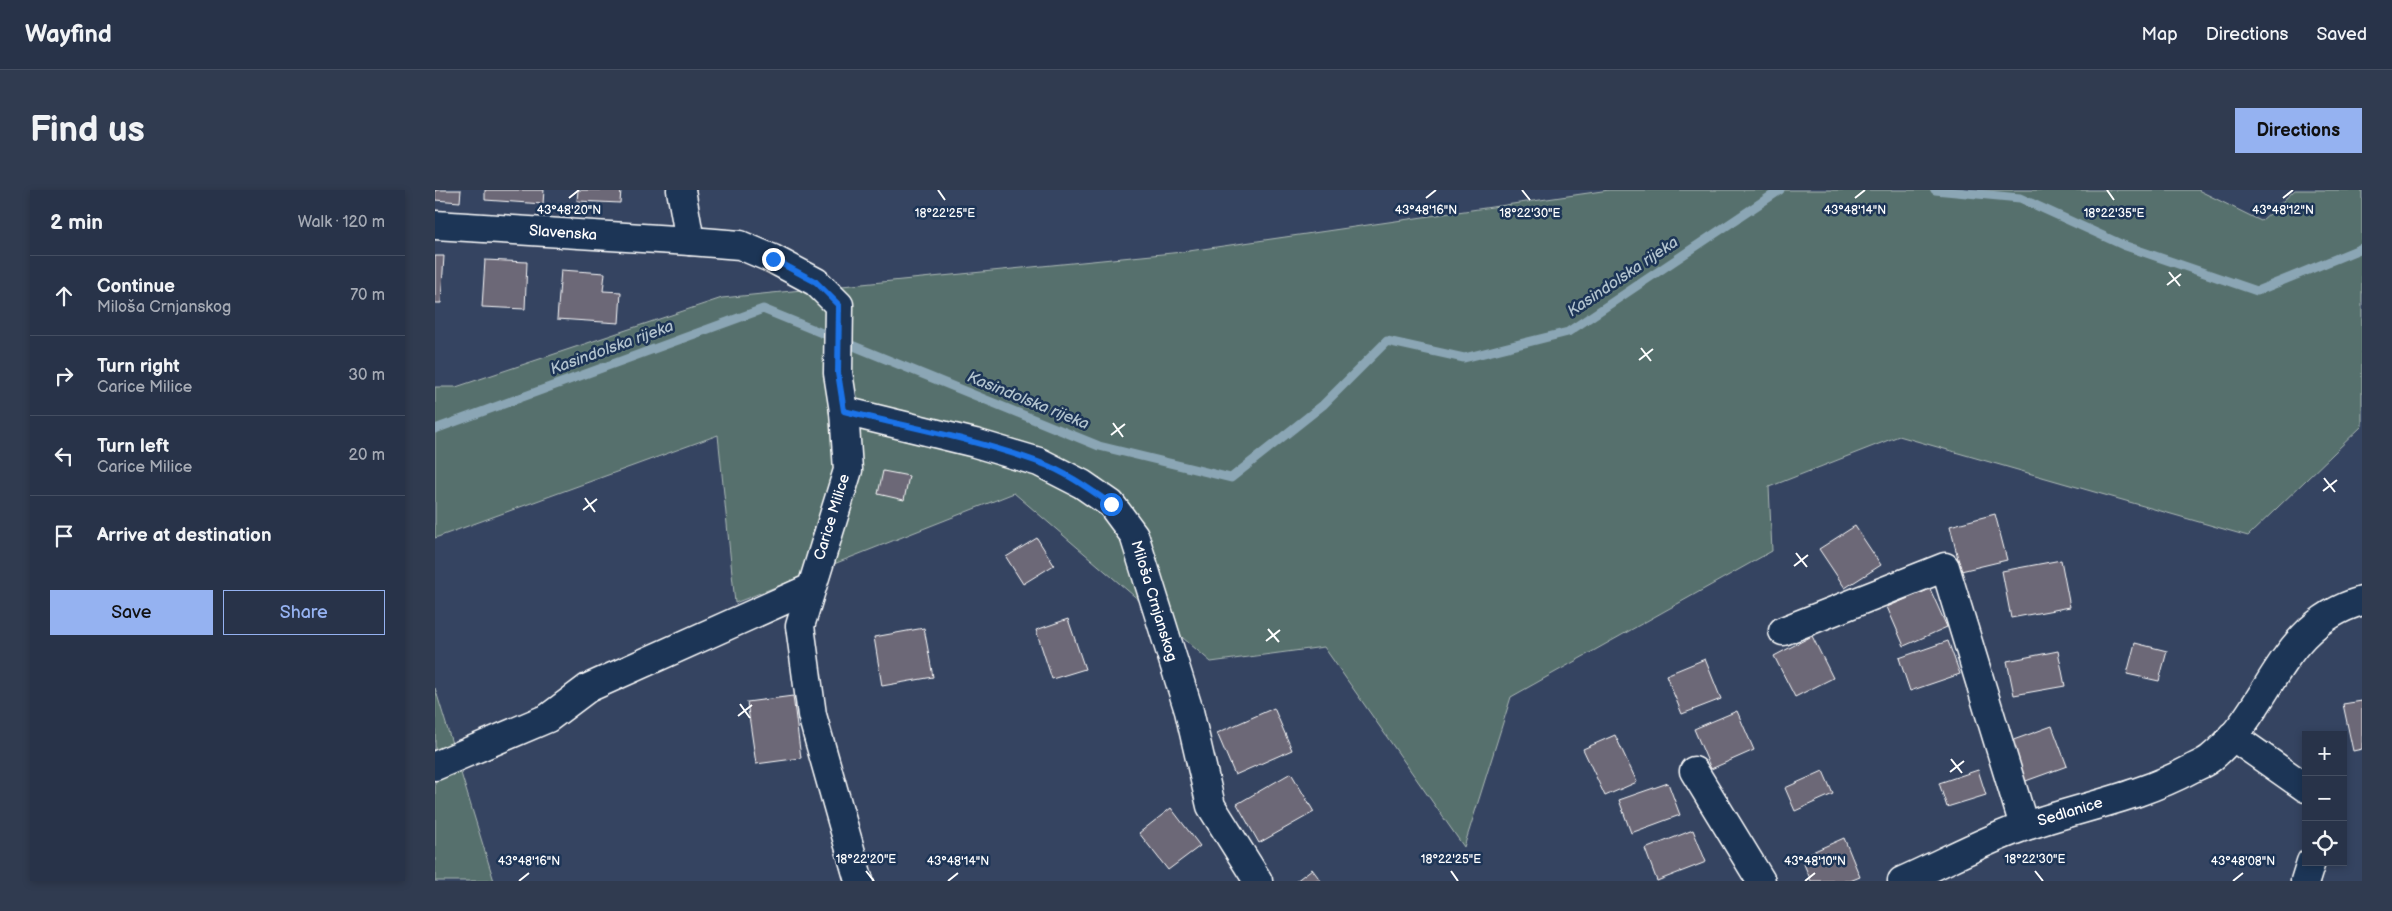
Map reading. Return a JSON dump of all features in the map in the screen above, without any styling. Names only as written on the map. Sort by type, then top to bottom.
[{"type":"street","points":[[681,190],[690,241]]},
{"type":"street","name":"Slavenska","points":[[435,226],[690,241]]},
{"type":"street","name":"Carice Milice","points":[[690,241],[740,245],[773,259],[816,282],[839,305],[838,373],[844,411],[848,470],[800,626],[812,714],[859,881]]},
{"type":"street","name":"Miloša Crnjanskog","points":[[844,411],[975,443],[1039,462],[1082,484],[1111,504],[1134,535],[1189,712],[1211,806],[1258,881]]},
{"type":"street","points":[[1783,631],[1945,567],[2024,826]]},
{"type":"street","points":[[435,766],[548,718],[588,688],[811,588]]},
{"type":"street","name":"Sedlanice","points":[[1902,881],[2024,826],[2167,782],[2211,759],[2243,724],[2298,640],[2318,622],[2342,606],[2362,601]]},
{"type":"street","points":[[2232,736],[2302,785]]},
{"type":"street","points":[[1694,771],[1761,881]]},
{"type":"street","points":[[2305,881],[2310,866]]},
{"type":"green space","points":[[1609,190],[2198,190],[2261,221],[2295,190],[2362,190],[2362,426],[2248,536],[1899,436],[1769,487],[1772,551],[1511,697],[1464,847],[1324,647],[1211,662],[1014,493],[735,603],[718,435],[435,538],[435,387],[456,387],[722,298],[1182,252]]},
{"type":"green space","points":[[435,688],[494,881],[435,881]]},
{"type":"building","points":[[435,190],[461,190],[460,202],[435,200]]},
{"type":"building","points":[[485,190],[544,190],[543,204],[485,200]]},
{"type":"building","points":[[578,190],[621,190],[620,203],[577,201]]},
{"type":"building","points":[[435,256],[444,256],[441,303],[435,303]]},
{"type":"building","points":[[485,260],[527,262],[525,309],[482,307]]},
{"type":"building","points":[[561,270],[605,273],[603,291],[621,292],[619,323],[557,319]]},
{"type":"building","points":[[883,471],[909,476],[904,500],[878,494]]},
{"type":"building","points":[[1995,514],[2007,560],[1961,571],[1950,526]]},
{"type":"building","points":[[1855,526],[1881,565],[1845,588],[1819,549]]},
{"type":"building","points":[[1037,538],[1054,565],[1023,584],[1006,557]]},
{"type":"building","points":[[2061,560],[2070,607],[2011,618],[2002,571]]},
{"type":"building","points":[[1930,589],[1947,627],[1904,646],[1887,607]]},
{"type":"building","points":[[1068,619],[1085,669],[1052,679],[1036,630]]},
{"type":"building","points":[[924,628],[933,677],[882,686],[874,637]]},
{"type":"building","points":[[1812,636],[1833,678],[1795,697],[1774,656]]},
{"type":"building","points":[[1948,641],[1960,674],[1910,691],[1899,658]]},
{"type":"building","points":[[2135,643],[2167,651],[2159,681],[2127,674]]},
{"type":"building","points":[[2058,651],[2065,686],[2014,695],[2007,661]]},
{"type":"building","points":[[1705,659],[1721,699],[1682,714],[1666,675]]},
{"type":"building","points":[[793,696],[801,758],[756,764],[747,702]]},
{"type":"building","points":[[2362,701],[2362,749],[2353,751],[2343,704]]},
{"type":"building","points":[[1274,708],[1292,750],[1235,775],[1217,733]]},
{"type":"building","points":[[1737,711],[1754,750],[1711,769],[1694,729]]},
{"type":"building","points":[[2052,726],[2067,766],[2023,782],[2008,742]]},
{"type":"building","points":[[1615,735],[1637,782],[1605,796],[1583,749]]},
{"type":"building","points":[[1978,770],[1986,795],[1947,807],[1939,783]]},
{"type":"building","points":[[1823,771],[1833,794],[1795,811],[1785,788]]},
{"type":"building","points":[[1291,773],[1314,812],[1259,843],[1237,804]]},
{"type":"building","points":[[1668,783],[1680,815],[1631,833],[1619,800]]},
{"type":"building","points":[[1171,808],[1200,846],[1168,870],[1139,833]]},
{"type":"building","points":[[1693,830],[1706,862],[1657,881],[1645,849]]},
{"type":"building","points":[[1844,838],[1860,877],[1850,881],[1811,881],[1801,857]]},
{"type":"building","points":[[1312,869],[1321,881],[1296,881]]},
{"type":"waterway","name":"Kasindolska rijeka","points":[[435,429],[763,309],[1099,446],[1231,478],[1323,405],[1387,341],[1464,358],[1568,332],[1780,190]]},
{"type":"waterway","name":"Kasindolska rijeka","points":[[1935,190],[2020,198],[2123,245],[2257,291],[2362,248]]},
{"type":"route","points":[[773,259],[816,282],[839,305],[838,373],[844,411],[975,443],[1039,462],[1082,484],[1111,504]]}]
